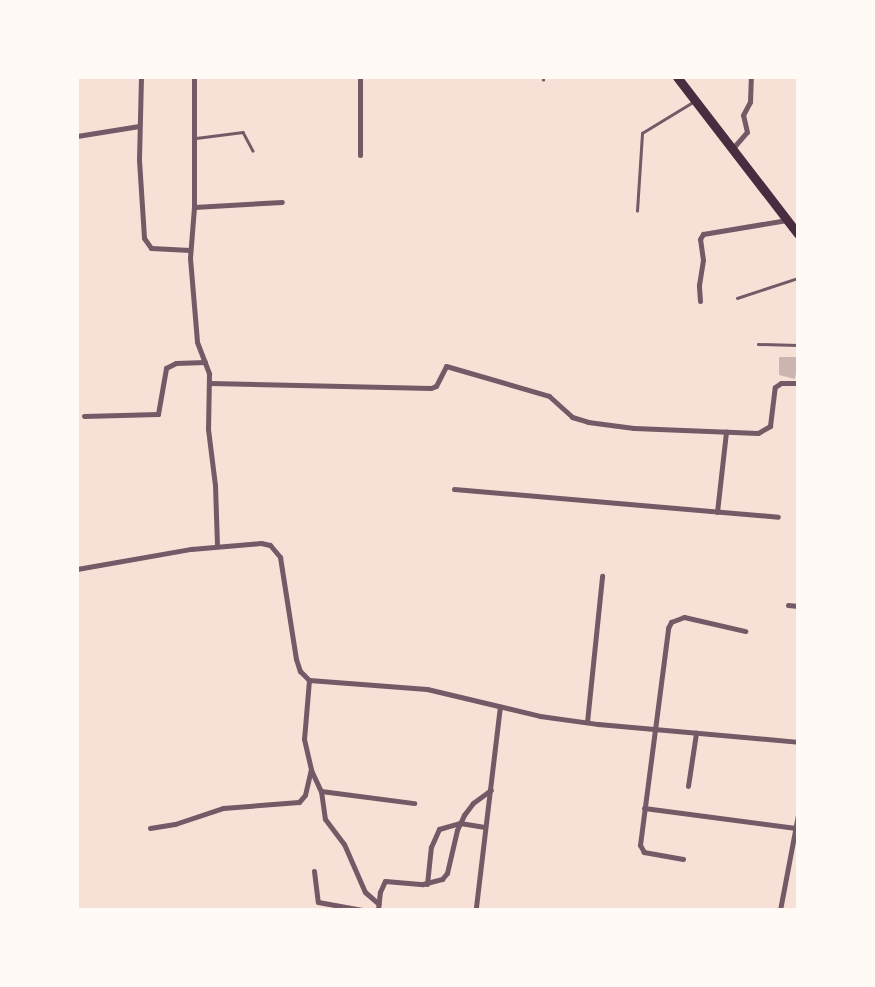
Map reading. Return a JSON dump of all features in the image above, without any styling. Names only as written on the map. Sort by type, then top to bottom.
[{"type":"highway","points":[[677,77],[798,234]]},
{"type":"street","points":[[141,77],[139,125],[146,244],[155,249],[190,250]]},
{"type":"street","points":[[194,77],[194,207],[190,250],[197,342],[209,383],[208,429],[215,485],[217,546]]},
{"type":"street","points":[[360,77],[360,155]]},
{"type":"street","points":[[733,148],[747,132],[743,115],[750,102],[751,77]]},
{"type":"street","points":[[77,136],[139,125]]},
{"type":"street","points":[[194,207],[282,202]]},
{"type":"street","points":[[700,301],[701,236],[787,220]]},
{"type":"street","points":[[85,416],[158,414],[162,410],[166,368],[176,363],[205,362]]},
{"type":"street","points":[[209,383],[431,388],[436,386],[446,366],[549,396],[572,417],[588,422],[634,428],[758,433],[767,429],[771,420],[775,387],[781,383],[798,383]]},
{"type":"street","points":[[716,512],[726,432]]},
{"type":"street","points":[[454,489],[778,517]]},
{"type":"street","points":[[77,569],[217,546],[261,543],[276,551],[283,567],[296,660],[300,671],[309,680],[427,689],[587,722],[798,742]]},
{"type":"street","points":[[587,722],[602,576]]},
{"type":"street","points":[[788,605],[798,606]]},
{"type":"street","points":[[683,859],[644,852],[640,838],[653,729],[671,622],[684,617],[745,631]]},
{"type":"street","points":[[309,680],[304,739],[311,770],[321,791],[327,823],[344,844],[365,892],[378,907]]},
{"type":"street","points":[[476,907],[491,790],[494,738],[500,706]]},
{"type":"street","points":[[688,786],[696,733]]},
{"type":"street","points":[[150,828],[175,824],[223,807],[299,802],[305,795],[311,770]]},
{"type":"street","points":[[378,907],[385,881],[427,884],[442,879],[447,873],[460,823],[473,803],[491,790]]},
{"type":"street","points":[[321,791],[414,803]]},
{"type":"street","points":[[643,808],[796,828]]},
{"type":"street","points":[[780,910],[798,815]]},
{"type":"street","points":[[427,884],[434,836],[444,825],[460,823],[485,827]]},
{"type":"street","points":[[314,871],[318,902],[362,910]]},
{"type":"lane","points":[[637,211],[642,132],[695,100]]},
{"type":"lane","points":[[193,138],[243,132],[253,151]]},
{"type":"lane","points":[[737,298],[798,278]]},
{"type":"lane","points":[[758,344],[798,345]]},
{"type":"building","points":[[779,357],[798,357],[795,379],[779,375]]}]
